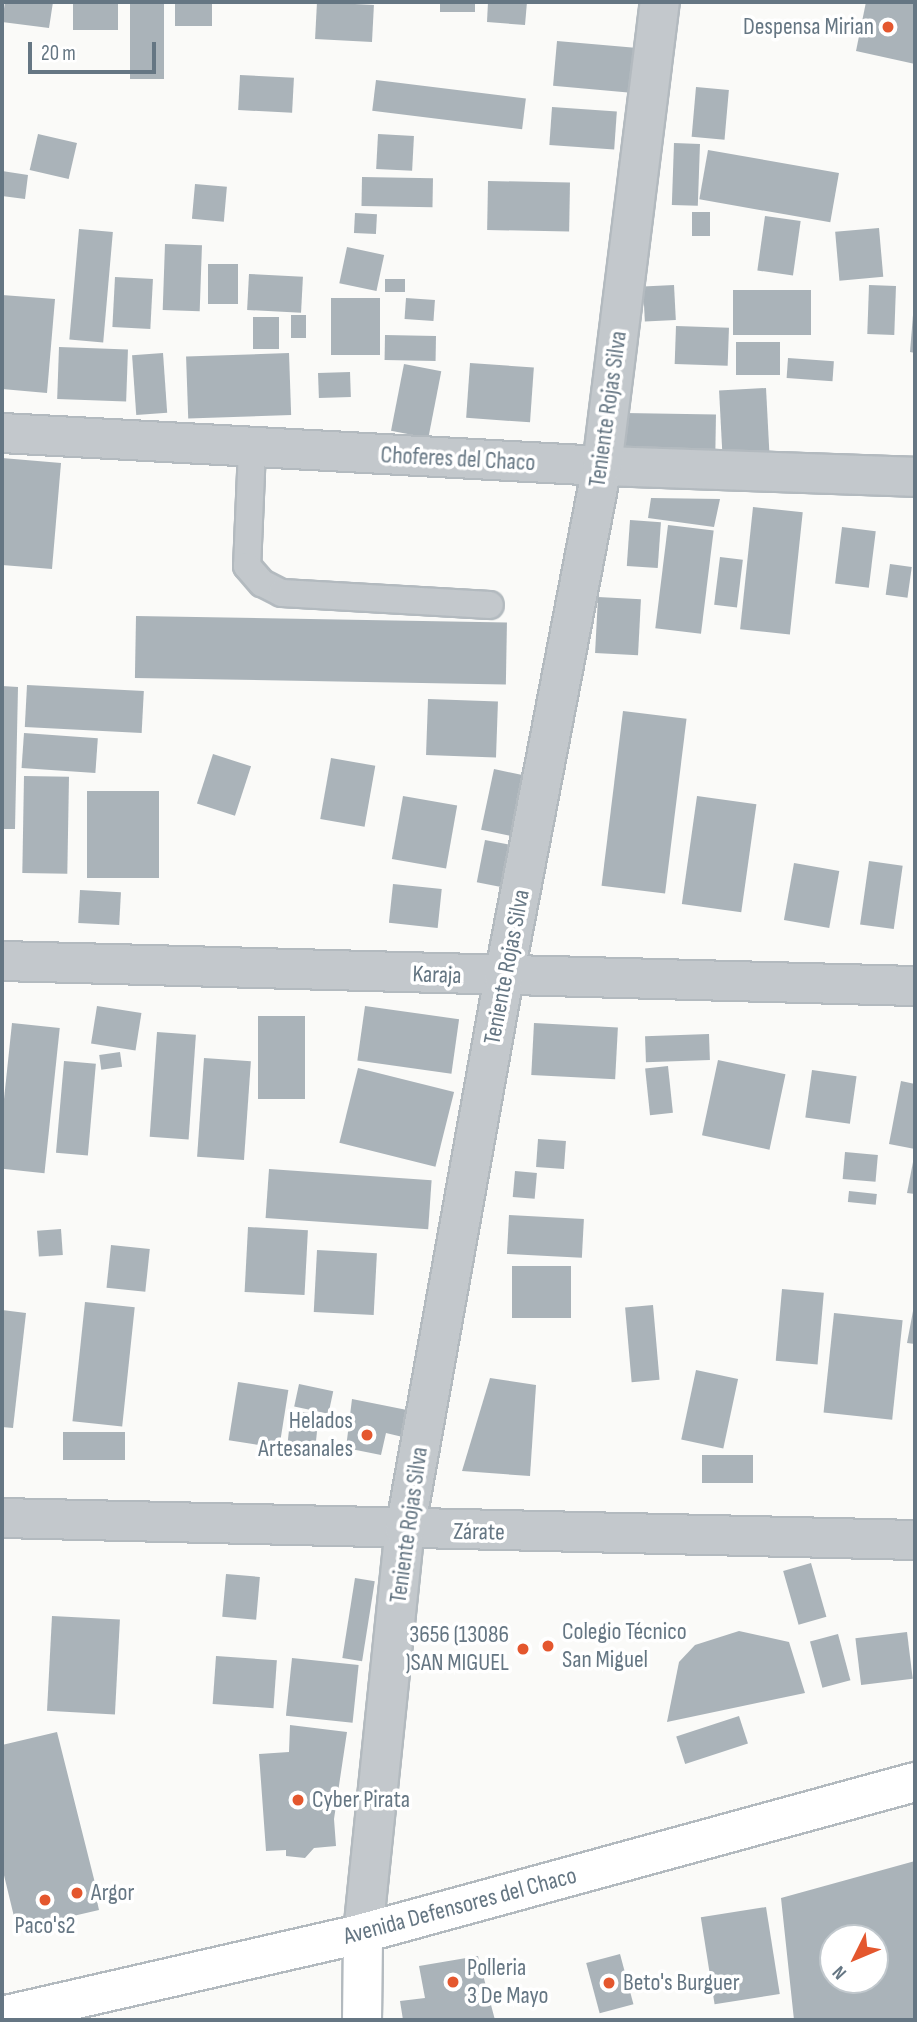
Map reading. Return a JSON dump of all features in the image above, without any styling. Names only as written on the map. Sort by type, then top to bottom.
[{"type":"main road","name":"Avenida Defensores del Chaco","points":[[2,2016],[363,1933],[915,1782]]},
{"type":"main road","points":[[362,2020],[363,1933]]},
{"type":"street","name":"Teniente Rojas Silva","points":[[363,1933],[405,1530],[504,977],[602,466],[660,2]]},
{"type":"street","name":"Choferes del Chaco","points":[[2,433],[252,449],[602,466],[915,477]]},
{"type":"street","name":"Karaja","points":[[2,961],[504,977],[915,986]]},
{"type":"street","name":"Zárate","points":[[2,1518],[405,1530],[915,1540]]},
{"type":"lane","points":[[252,449],[247,566],[262,583],[282,593],[490,605]]},
{"type":"building","points":[[5,2],[53,2],[49,28],[2,22]]},
{"type":"building","points":[[73,2],[118,2],[118,30],[73,30]]},
{"type":"building","points":[[130,2],[164,2],[164,79],[130,79]]},
{"type":"building","points":[[175,2],[212,2],[212,26],[175,26]]},
{"type":"building","points":[[317,2],[374,5],[372,42],[315,39]]},
{"type":"building","points":[[440,2],[475,2],[475,12],[440,12]]},
{"type":"building","points":[[488,2],[527,2],[525,25],[487,22]]},
{"type":"building","name":"Despensa Mirian","points":[[866,2],[915,2],[915,64],[856,51]]},
{"type":"building","points":[[557,41],[635,48],[631,93],[553,86]]},
{"type":"building","points":[[240,75],[294,78],[292,113],[238,110]]},
{"type":"building","points":[[376,80],[526,98],[522,129],[372,111]]},
{"type":"building","points":[[696,87],[729,90],[725,140],[692,137]]},
{"type":"building","points":[[552,107],[617,112],[614,149],[549,145]]},
{"type":"building","points":[[38,134],[77,143],[69,179],[30,170]]},
{"type":"building","points":[[378,134],[414,136],[412,171],[376,169]]},
{"type":"building","points":[[674,143],[700,144],[698,206],[672,205]]},
{"type":"building","points":[[708,150],[839,173],[830,222],[699,199]]},
{"type":"building","points":[[2,171],[28,175],[25,199],[2,196]]},
{"type":"building","points":[[362,177],[433,178],[432,207],[361,206]]},
{"type":"building","points":[[488,181],[570,182],[569,231],[487,230]]},
{"type":"building","points":[[195,184],[227,187],[224,222],[192,219]]},
{"type":"building","points":[[692,212],[710,212],[710,236],[692,236]]},
{"type":"building","points":[[355,213],[377,214],[376,234],[354,233]]},
{"type":"building","points":[[765,216],[801,221],[793,275],[757,270]]},
{"type":"building","points":[[879,228],[883,277],[839,281],[835,232]]},
{"type":"building","points":[[79,229],[113,232],[103,343],[69,340]]},
{"type":"building","points":[[165,244],[202,245],[200,311],[163,310]]},
{"type":"building","points":[[347,247],[384,255],[376,291],[339,283]]},
{"type":"building","points":[[208,264],[238,264],[238,304],[208,304]]},
{"type":"building","points":[[249,274],[303,277],[301,313],[247,310]]},
{"type":"building","points":[[115,277],[153,279],[150,329],[112,327]]},
{"type":"building","points":[[385,279],[405,279],[405,292],[385,292]]},
{"type":"building","points":[[674,285],[676,320],[645,322],[643,287]]},
{"type":"building","points":[[869,285],[896,286],[894,335],[867,334]]},
{"type":"building","points":[[733,290],[811,290],[811,335],[733,335]]},
{"type":"building","points":[[2,295],[55,299],[47,393],[2,389]]},
{"type":"building","points":[[331,298],[380,298],[380,355],[331,355]]},
{"type":"building","points":[[406,298],[435,300],[433,321],[405,319]]},
{"type":"building","points":[[291,315],[306,315],[306,338],[291,338]]},
{"type":"building","points":[[915,315],[915,353],[910,352]]},
{"type":"building","points":[[253,317],[279,317],[279,349],[253,349]]},
{"type":"building","points":[[676,326],[729,328],[728,366],[675,364]]},
{"type":"building","points":[[385,335],[436,336],[436,361],[385,360]]},
{"type":"building","points":[[736,342],[780,342],[780,375],[736,375]]},
{"type":"building","points":[[59,347],[128,349],[126,401],[57,399]]},
{"type":"building","points":[[163,353],[167,413],[136,415],[132,355]]},
{"type":"building","points":[[289,353],[291,415],[188,419],[186,357]]},
{"type":"building","points":[[788,358],[834,361],[832,381],[787,378]]},
{"type":"building","points":[[470,363],[534,367],[530,422],[466,418]]},
{"type":"building","points":[[404,364],[441,371],[428,438],[391,431]]},
{"type":"building","points":[[350,372],[351,397],[319,398],[318,373]]},
{"type":"building","points":[[766,388],[770,457],[723,459],[719,390]]},
{"type":"building","points":[[625,413],[716,415],[715,457],[624,455]]},
{"type":"building","points":[[2,458],[61,463],[52,569],[2,565]]},
{"type":"building","points":[[651,498],[720,499],[714,527],[648,518]]},
{"type":"building","points":[[753,507],[803,512],[790,635],[740,629]]},
{"type":"building","points":[[630,520],[661,522],[658,568],[627,566]]},
{"type":"building","points":[[668,525],[714,531],[701,634],[655,628]]},
{"type":"building","points":[[842,527],[876,531],[869,588],[835,584]]},
{"type":"building","points":[[720,557],[743,560],[737,607],[714,605]]},
{"type":"building","points":[[890,564],[912,567],[907,598],[886,595]]},
{"type":"building","points":[[598,597],[641,599],[638,655],[595,653]]},
{"type":"building","points":[[136,616],[507,622],[506,684],[135,678]]},
{"type":"building","points":[[27,685],[144,691],[142,733],[25,727]]},
{"type":"building","points":[[2,686],[18,687],[15,829],[2,829]]},
{"type":"building","points":[[428,699],[498,701],[496,757],[426,755]]},
{"type":"building","points":[[623,711],[687,719],[665,893],[602,886]]},
{"type":"building","points":[[24,733],[98,738],[95,773],[22,768]]},
{"type":"building","points":[[213,754],[251,766],[235,816],[197,803]]},
{"type":"building","points":[[331,758],[375,766],[365,827],[320,819]]},
{"type":"building","points":[[494,769],[533,777],[520,838],[481,830]]},
{"type":"building","points":[[24,776],[69,777],[67,874],[22,873]]},
{"type":"building","points":[[87,791],[159,791],[159,878],[87,878]]},
{"type":"building","points":[[403,796],[457,806],[446,869],[392,859]]},
{"type":"building","points":[[697,796],[756,804],[741,912],[682,904]]},
{"type":"building","points":[[485,840],[528,848],[520,891],[477,882]]},
{"type":"building","points":[[869,861],[903,866],[894,929],[860,924]]},
{"type":"building","points":[[794,863],[839,871],[829,928],[784,920]]},
{"type":"building","points":[[393,884],[442,889],[438,928],[389,923]]},
{"type":"building","points":[[80,890],[121,892],[119,925],[78,923]]},
{"type":"building","points":[[97,1006],[141,1013],[136,1051],[91,1044]]},
{"type":"building","points":[[365,1006],[459,1019],[451,1074],[357,1060]]},
{"type":"building","points":[[258,1016],[305,1016],[305,1099],[258,1099]]},
{"type":"building","points":[[12,1023],[60,1028],[44,1173],[2,1169],[2,1118]]},
{"type":"building","points":[[534,1023],[618,1027],[615,1079],[531,1075]]},
{"type":"building","points":[[157,1032],[196,1035],[189,1139],[150,1137]]},
{"type":"building","points":[[709,1034],[710,1060],[646,1062],[645,1036]]},
{"type":"building","points":[[120,1052],[122,1067],[101,1070],[99,1055]]},
{"type":"building","points":[[204,1058],[251,1061],[244,1160],[197,1157]]},
{"type":"building","points":[[718,1060],[785,1074],[769,1150],[702,1135]]},
{"type":"building","points":[[64,1061],[96,1064],[88,1155],[56,1153]]},
{"type":"building","points":[[668,1066],[673,1113],[650,1115],[645,1068]]},
{"type":"building","points":[[358,1068],[454,1092],[435,1167],[339,1143]]},
{"type":"building","points":[[812,1070],[857,1076],[850,1124],[805,1118]]},
{"type":"building","points":[[901,1081],[915,1084],[915,1149],[889,1144]]},
{"type":"building","points":[[538,1139],[566,1141],[564,1169],[536,1167]]},
{"type":"building","points":[[845,1152],[878,1155],[876,1182],[843,1179]]},
{"type":"building","points":[[913,1162],[915,1163],[915,1194],[907,1193]]},
{"type":"building","points":[[269,1169],[432,1180],[428,1229],[266,1218]]},
{"type":"building","points":[[515,1171],[537,1173],[535,1199],[513,1197]]},
{"type":"building","points":[[849,1191],[877,1194],[876,1205],[848,1202]]},
{"type":"building","points":[[509,1215],[584,1219],[582,1258],[507,1254]]},
{"type":"building","points":[[248,1227],[308,1230],[305,1295],[245,1292]]},
{"type":"building","points":[[61,1229],[63,1255],[39,1257],[37,1231]]},
{"type":"building","points":[[111,1245],[150,1249],[145,1292],[107,1288]]},
{"type":"building","points":[[317,1250],[377,1253],[374,1315],[314,1312]]},
{"type":"building","points":[[512,1266],[571,1266],[571,1318],[512,1318]]},
{"type":"building","points":[[782,1289],[824,1293],[818,1364],[776,1361]]},
{"type":"building","points":[[85,1302],[135,1307],[122,1427],[72,1421]]},
{"type":"building","points":[[653,1305],[660,1380],[632,1382],[625,1307]]},
{"type":"building","points":[[2,1310],[26,1313],[13,1428],[2,1427]]},
{"type":"building","points":[[915,1311],[915,1344],[907,1343]]},
{"type":"building","points":[[834,1313],[903,1320],[892,1420],[824,1412]]},
{"type":"building","points":[[696,1370],[738,1379],[723,1448],[681,1439]]},
{"type":"building","points":[[490,1378],[536,1385],[530,1476],[462,1471]]},
{"type":"building","points":[[238,1382],[288,1390],[279,1448],[229,1440]]},
{"type":"building","points":[[299,1384],[333,1391],[328,1414],[294,1406]]},
{"type":"building","points":[[352,1399],[412,1411],[407,1438],[386,1433],[381,1455],[346,1448]]},
{"type":"building","points":[[291,1411],[319,1414],[315,1452],[287,1449]]},
{"type":"building","points":[[63,1432],[125,1432],[125,1460],[63,1460]]},
{"type":"building","points":[[702,1455],[753,1455],[753,1483],[702,1483]]},
{"type":"building","points":[[811,1563],[826,1617],[799,1625],[783,1571]]},
{"type":"building","points":[[226,1574],[260,1577],[256,1620],[222,1617]]},
{"type":"building","points":[[355,1578],[375,1581],[362,1661],[342,1658]]},
{"type":"building","points":[[52,1616],[120,1620],[115,1714],[47,1711]]},
{"type":"building","points":[[739,1631],[789,1642],[805,1693],[667,1722],[679,1662],[695,1645]]},
{"type":"building","points":[[907,1632],[913,1679],[861,1685],[855,1638]]},
{"type":"building","points":[[838,1634],[850,1680],[822,1688],[810,1642]]},
{"type":"building","points":[[216,1656],[277,1660],[274,1708],[213,1704]]},
{"type":"building","points":[[292,1658],[359,1665],[353,1723],[286,1716]]},
{"type":"building","points":[[739,1716],[748,1744],[685,1764],[676,1736]]},
{"type":"building","name":"Cyber Pirata","points":[[290,1725],[347,1732],[334,1819],[336,1846],[314,1848],[305,1858],[286,1856],[286,1850],[266,1851],[259,1754],[289,1752]]},
{"type":"building","points":[[57,1732],[95,1883],[99,1910],[17,1929],[2,1867],[2,1745]]},
{"type":"building","points":[[915,1861],[915,2020],[794,2020],[781,1898]]},
{"type":"building","points":[[766,1907],[780,1994],[715,2004],[701,1917]]},
{"type":"building","name":"Beto's Burguer","points":[[620,1954],[633,2004],[600,2013],[586,1963]]},
{"type":"building","name":"Polleria 3 De Mayo","points":[[478,1956],[495,2020],[403,2020],[400,2001],[425,1998],[419,1966]]},
{"type":"place","name":"Despensa Mirian","points":[[888,27]]},
{"type":"place","name":"Helados Artesanales","points":[[367,1435]]},
{"type":"place","name":"Colegio Técnico San Miguel","points":[[548,1646]]},
{"type":"place","name":"3656 (13086 )SAN MIGUEL","points":[[523,1649]]},
{"type":"place","name":"Cyber Pirata","points":[[298,1800]]},
{"type":"place","name":"Argor","points":[[77,1893]]},
{"type":"place","name":"Paco's2","points":[[45,1900]]},
{"type":"place","name":"Polleria 3 De Mayo","points":[[453,1982]]},
{"type":"place","name":"Beto's Burguer","points":[[609,1983]]}]
